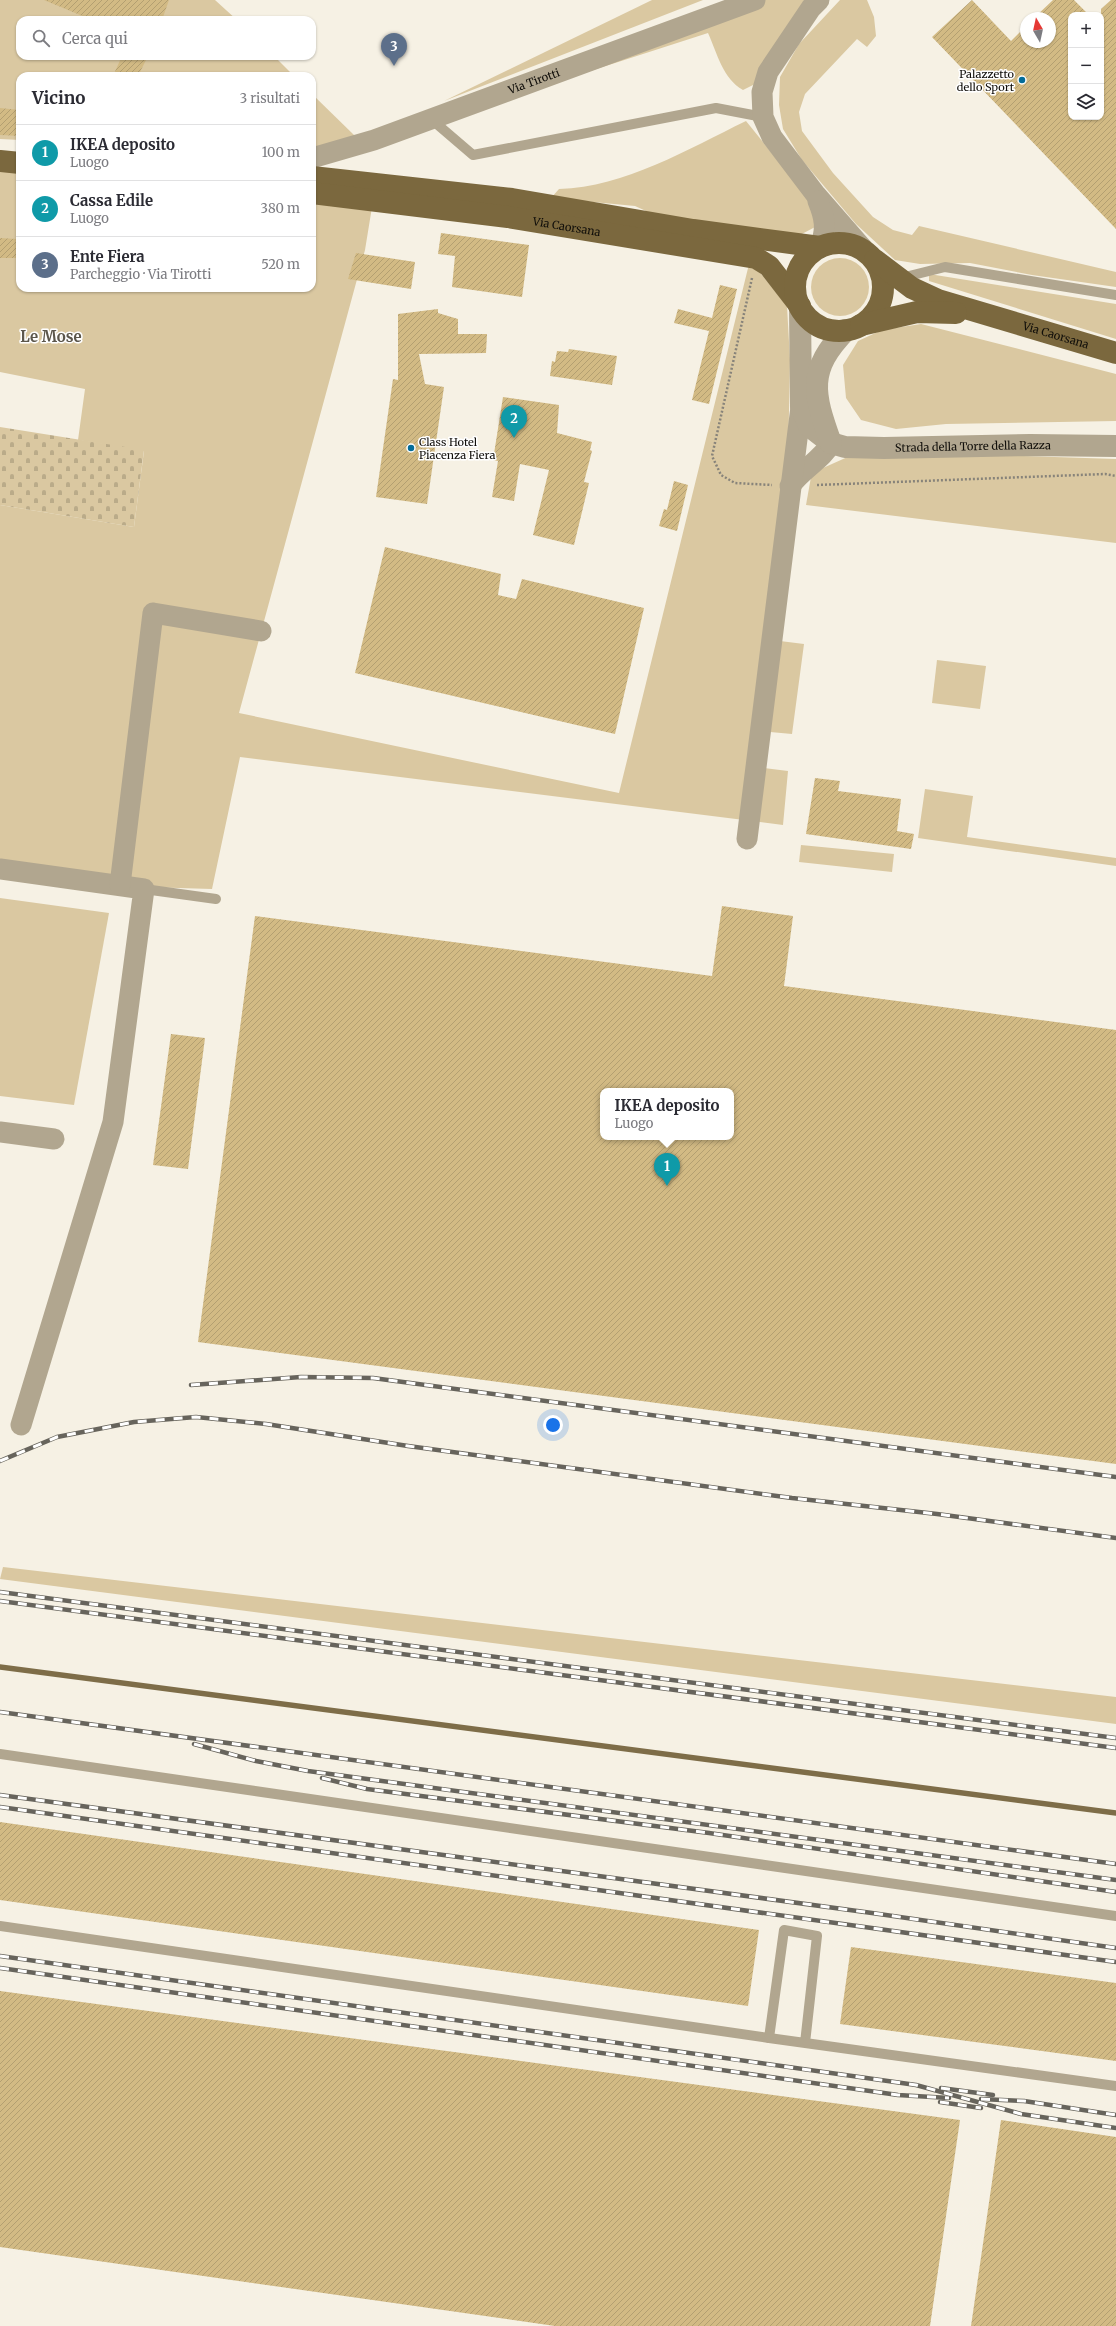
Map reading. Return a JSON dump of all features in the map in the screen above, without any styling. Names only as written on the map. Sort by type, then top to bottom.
[{"type":"main road","points":[[0,147],[16,149]]},
{"type":"main road","points":[[0,161],[16,163]]},
{"type":"main road","name":"Via Caorsana","points":[[316,177],[512,199],[693,230],[820,247]]},
{"type":"main road","name":"Via Caorsana","points":[[316,193],[508,217],[756,258],[769,266],[800,306]]},
{"type":"main road","points":[[835,243],[850,244],[869,254],[897,278],[912,288],[938,300],[995,318],[940,311],[917,312],[853,328],[832,330],[819,326],[808,317],[800,306],[796,291],[796,279],[800,266],[809,255],[820,247],[835,243]]},
{"type":"main road","points":[[853,328],[872,316],[880,303],[884,288],[882,273],[869,254]]},
{"type":"main road","name":"Via Caorsana","points":[[995,318],[1116,352]]},
{"type":"street","name":"Via Tirotti","points":[[316,157],[374,140],[755,0]]},
{"type":"street","points":[[819,0],[811,8],[768,72],[762,92],[763,117],[772,137],[816,195],[869,254]]},
{"type":"street","points":[[816,195],[826,220],[825,234],[820,247]]},
{"type":"street","points":[[747,838],[801,407],[800,306]]},
{"type":"street","points":[[790,486],[799,474],[828,449],[831,443],[820,410],[817,377],[821,362],[828,351],[853,328]]},
{"type":"street","points":[[801,407],[809,426],[831,443]]},
{"type":"street","name":"Strada della Torre della Razza","points":[[831,443],[845,447],[884,448],[1030,444],[1116,446]]},
{"type":"street","points":[[120,885],[153,613],[261,632]]},
{"type":"street","points":[[0,869],[144,889],[114,1122],[21,1425]]},
{"type":"street","points":[[0,1132],[54,1139]]},
{"type":"lane","points":[[431,119],[473,155],[716,108],[763,117]]},
{"type":"lane","points":[[897,278],[945,267],[1116,295]]},
{"type":"lane","points":[[144,889],[216,899]]},
{"type":"lane","points":[[0,1754],[1116,1916]]},
{"type":"lane","points":[[0,1926],[769,2038],[1116,2086]]},
{"type":"lane","points":[[769,2038],[784,1930],[817,1936],[805,2043]]},
{"type":"green space","points":[[0,0],[215,0],[233,16],[16,16],[16,60],[278,60],[290,72],[16,72],[16,140],[0,139]]},
{"type":"green space","points":[[652,0],[703,0],[444,101]]},
{"type":"green space","points":[[760,0],[806,0],[755,84],[743,90],[730,79],[721,65],[708,33],[519,94]]},
{"type":"green space","points":[[840,0],[867,0],[874,17],[876,36],[867,47],[857,39],[805,94],[799,112],[802,131],[833,173],[873,217],[893,230],[912,235],[919,226],[1116,272],[1116,287],[1032,275],[970,263],[920,264],[895,260],[856,224],[802,160],[783,129],[779,105],[780,77],[799,44]]},
{"type":"green space","points":[[316,98],[355,136],[316,148]]},
{"type":"green space","points":[[746,121],[812,203],[817,226],[798,236],[657,216],[635,206],[551,198],[559,189],[584,187],[632,174],[656,165]]},
{"type":"green space","points":[[0,163],[16,165],[16,292],[316,292],[316,200],[372,207],[365,250],[239,713],[619,793],[750,260],[787,306],[790,360],[787,514],[772,640],[804,644],[792,734],[760,731],[756,767],[788,771],[783,825],[240,757],[212,889],[145,887],[0,869],[0,505],[134,527],[144,451],[78,440],[85,389],[0,372]]},
{"type":"green space","points":[[840,258],[851,260],[864,271],[867,276],[869,287],[867,298],[856,311],[851,314],[840,316],[829,314],[816,303],[813,298],[811,287],[813,276],[824,263],[829,260]]},
{"type":"green space","points":[[929,274],[1116,304],[1116,339],[929,281]]},
{"type":"green space","points":[[921,324],[1116,374],[1116,421],[946,424],[896,429],[861,420],[846,398],[843,365],[858,341],[882,330]]},
{"type":"green space","points":[[0,427],[144,450],[134,527],[0,505]]},
{"type":"green space","points":[[852,455],[989,455],[1116,459],[1116,543],[806,505],[811,477],[823,468]]},
{"type":"green space","points":[[937,660],[986,666],[980,709],[932,703]]},
{"type":"green space","points":[[925,789],[973,796],[967,837],[1116,858],[1116,866],[918,838]]},
{"type":"green space","points":[[801,845],[894,854],[892,872],[799,862]]},
{"type":"green space","points":[[0,898],[109,913],[74,1105],[0,1096]]},
{"type":"green space","points":[[3,1567],[1116,1697],[1116,1724],[0,1579]]},
{"type":"building","points":[[44,0],[169,0],[163,16],[82,16]]},
{"type":"building","name":"Palazzetto dello Sport","points":[[972,0],[1011,41],[1020,32],[1020,48],[1056,48],[1056,12],[1040,12],[1053,0],[1074,0],[1086,12],[1068,12],[1068,120],[1104,120],[1104,12],[1101,12],[1101,9],[1111,0],[1116,0],[1116,229],[932,37]]},
{"type":"building","points":[[120,60],[146,60],[140,72],[115,72]]},
{"type":"building","points":[[0,108],[16,110],[16,136],[0,135]]},
{"type":"building","points":[[441,233],[529,245],[522,297],[452,287],[455,256],[438,254]]},
{"type":"building","points":[[0,238],[16,239],[16,258],[0,258]]},
{"type":"building","points":[[356,253],[415,262],[411,289],[348,279]]},
{"type":"building","points":[[720,285],[737,289],[709,404],[692,400],[709,331],[674,323],[678,309],[712,318]]},
{"type":"building","points":[[438,309],[438,313],[458,319],[458,334],[487,334],[486,353],[419,354],[425,384],[444,387],[427,504],[376,497],[393,379],[398,380],[398,314]]},
{"type":"building","points":[[569,349],[617,356],[612,385],[550,376],[552,361],[555,362],[557,351],[568,352]]},
{"type":"building","points":[[503,397],[559,405],[557,433],[592,442],[590,450],[592,451],[584,482],[589,483],[574,545],[533,535],[549,470],[520,464],[514,501],[492,497],[498,461],[493,460]]},
{"type":"building","points":[[674,481],[688,485],[677,531],[659,526],[664,509],[667,510]]},
{"type":"building","points":[[385,547],[501,574],[498,595],[516,599],[522,579],[644,608],[615,734],[355,673]]},
{"type":"building","points":[[815,778],[840,781],[838,791],[901,799],[897,831],[914,834],[911,849],[806,834]]},
{"type":"building","points":[[722,906],[793,916],[784,986],[1116,1030],[1116,1464],[198,1342],[255,916],[712,976]]},
{"type":"building","points":[[171,1034],[205,1038],[188,1169],[153,1165]]},
{"type":"building","points":[[0,1822],[759,1930],[748,2006],[0,1900]]},
{"type":"building","points":[[851,1947],[1116,1983],[1116,2061],[840,2024]]},
{"type":"building","points":[[0,1991],[960,2120],[930,2326],[555,2326],[0,2247]]},
{"type":"building","points":[[1001,2120],[1116,2137],[1116,2326],[971,2326]]},
{"type":"waterway","points":[[0,1667],[1116,1813]]},
{"type":"railway","points":[[191,1385],[301,1377],[373,1378],[1116,1477]]},
{"type":"railway","points":[[0,1461],[57,1437],[134,1422],[196,1417],[266,1424],[408,1446],[792,1498],[937,1514],[1116,1538]]},
{"type":"railway","points":[[0,1592],[1116,1738]]},
{"type":"railway","points":[[0,1601],[1116,1748]]},
{"type":"railway","points":[[0,1712],[1116,1864]]},
{"type":"railway","points":[[194,1744],[256,1761],[308,1771],[1116,1880]]},
{"type":"railway","points":[[322,1778],[367,1789],[709,1833],[1116,1892]]},
{"type":"railway","points":[[0,1795],[872,1913],[1116,1948]]},
{"type":"railway","points":[[0,1807],[1116,1962]]},
{"type":"railway","points":[[0,1956],[916,2085],[1021,2114],[1116,2128]]},
{"type":"railway","points":[[0,1968],[898,2095],[949,2098]]},
{"type":"railway","points":[[941,2088],[993,2095]]},
{"type":"railway","points":[[981,2099],[1024,2101],[1116,2115]]},
{"type":"railway","points":[[940,2102],[981,2108]]},
{"type":"place","name":"Ente Fiera","points":[[394,66]]},
{"type":"place","name":"Palazzetto dello Sport","points":[[1022,80]]},
{"type":"place","name":"Cassa Edile","points":[[514,438]]},
{"type":"place","name":"Class Hotel Piacenza Fiera","points":[[411,448]]},
{"type":"place","name":"IKEA deposito","points":[[667,1186]]},
{"type":"district","name":"Le Mose","points":[[51,336]]}]
